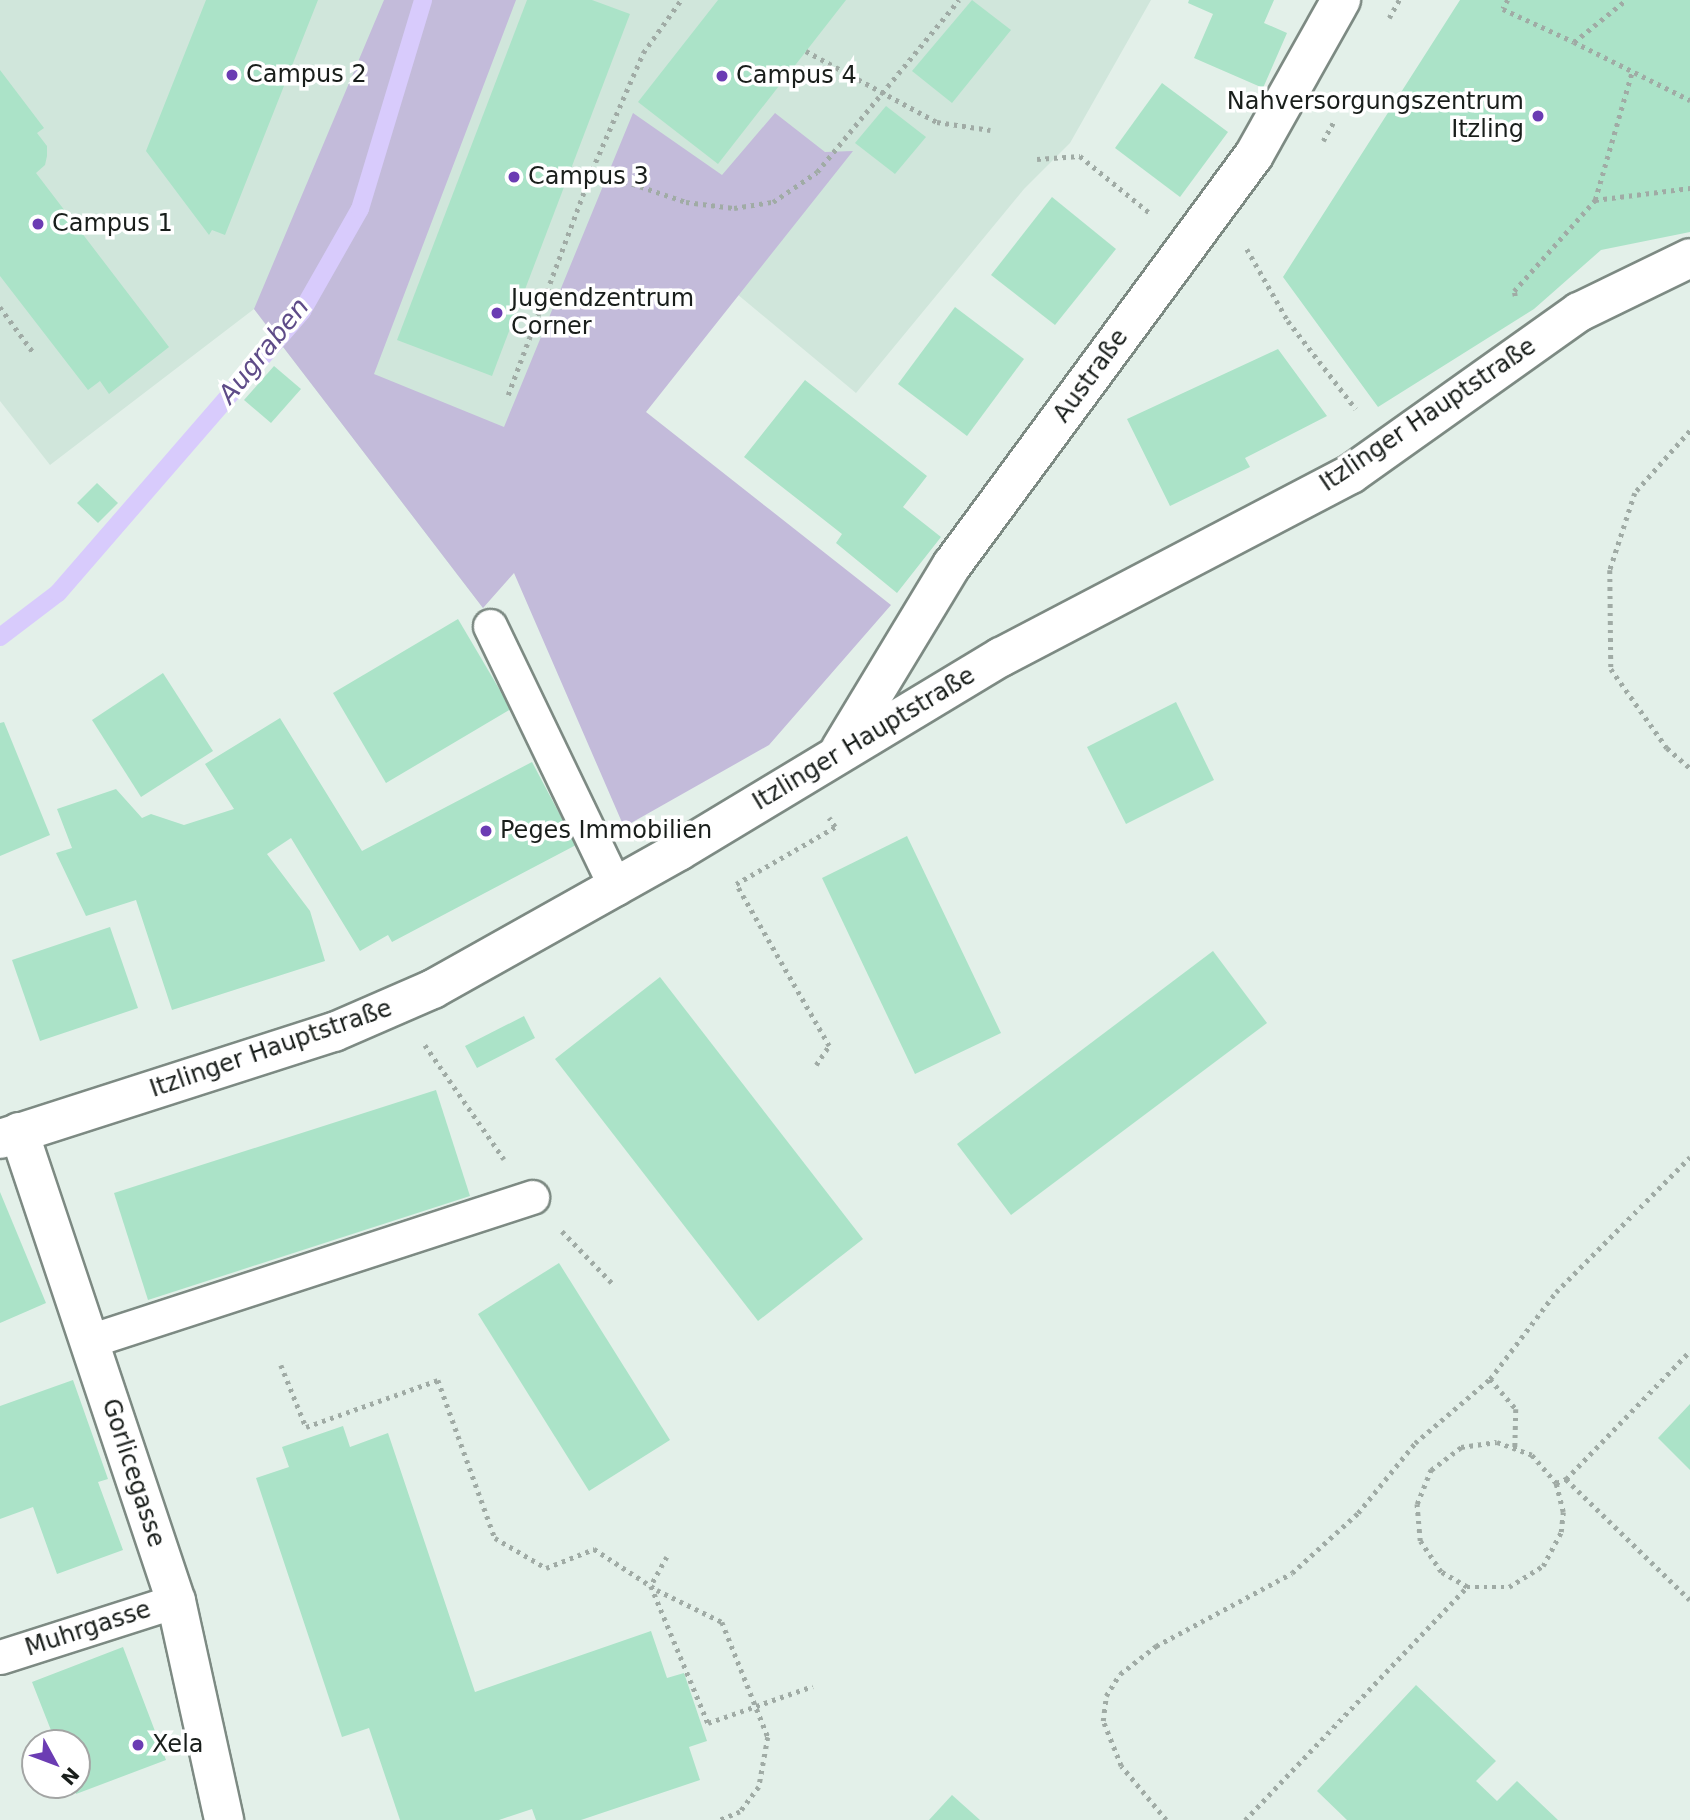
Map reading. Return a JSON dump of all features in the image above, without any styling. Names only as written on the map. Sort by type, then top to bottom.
[{"type":"street","name":"Austraße","points":[[839,751],[952,565],[1254,155],[1341,0]]},
{"type":"street","name":"Itzlinger Hauptstraße","points":[[6,1133],[270,1054],[404,1002],[525,941],[839,751],[1002,657],[1351,474],[1579,312],[1690,258]]},
{"type":"street","name":"Gorlicegasse","points":[[6,1133],[89,1341],[176,1601],[224,1820]]},
{"type":"lane","points":[[490,626],[616,888]]},
{"type":"lane","points":[[89,1341],[532,1197]]},
{"type":"lane","name":"Muhrgasse","points":[[0,1657],[176,1601]]},
{"type":"path","points":[[508,395],[592,170],[643,53],[681,0]]},
{"type":"path","points":[[592,170],[686,202],[734,208],[773,202],[817,172],[959,0]]},
{"type":"path","points":[[1508,0],[1503,9],[1690,100]]},
{"type":"path","points":[[1574,42],[1626,0]]},
{"type":"path","points":[[806,51],[937,122],[990,130]]},
{"type":"path","points":[[1514,291],[1595,200],[1632,72]]},
{"type":"path","points":[[1037,159],[1080,156],[1188,245]]},
{"type":"path","points":[[1595,200],[1690,188]]},
{"type":"path","points":[[1247,249],[1288,321],[1386,449]]},
{"type":"path","points":[[0,307],[33,352]]},
{"type":"path","points":[[1690,431],[1635,493],[1610,570],[1611,669],[1667,748],[1690,768]]},
{"type":"path","points":[[803,774],[835,827],[736,884],[829,1046],[816,1065]]},
{"type":"path","points":[[404,1002],[436,1067],[532,1197],[612,1283]]},
{"type":"path","points":[[1166,1820],[1121,1766],[1103,1721],[1106,1696],[1120,1674],[1156,1646],[1292,1573],[1358,1513],[1415,1443],[1490,1379],[1556,1292],[1690,1157]]},
{"type":"path","points":[[1556,1483],[1566,1479],[1690,1351]]},
{"type":"path","points":[[281,1365],[306,1427],[438,1380],[495,1538],[546,1568],[594,1549],[651,1586],[722,1622],[768,1737],[759,1787],[740,1812],[720,1820]]},
{"type":"path","points":[[1490,1379],[1516,1409],[1515,1449]]},
{"type":"path","points":[[1497,1442],[1515,1449],[1532,1455],[1556,1483],[1563,1512],[1561,1532],[1543,1566],[1509,1587],[1466,1587],[1441,1572],[1420,1541],[1417,1504],[1431,1470],[1461,1447],[1497,1442]]},
{"type":"path","points":[[1566,1479],[1690,1600]]},
{"type":"path","points":[[651,1586],[667,1557]]},
{"type":"path","points":[[651,1586],[708,1723],[813,1686]]},
{"type":"path","points":[[1245,1820],[1466,1587]]},
{"type":"path","points":[[1685,1594],[1690,1588]]},
{"type":"shaded area","points":[[0,0],[1151,0],[1070,143],[1024,189],[856,393],[737,294],[483,608],[254,309],[50,465],[0,401]]},
{"type":"shaded area","points":[[384,0],[516,0],[374,374],[504,427],[633,113],[722,175],[775,113],[825,152],[853,151],[646,412],[891,605],[769,745],[624,827],[514,573],[483,608],[254,309]]},
{"type":"building","name":"Campus 2","points":[[206,0],[318,0],[225,235],[212,230],[209,235],[146,151]]},
{"type":"building","name":"Campus 3","points":[[527,0],[592,0],[630,14],[492,376],[397,340]]},
{"type":"building","name":"Campus 4","points":[[718,0],[846,0],[718,164],[638,102]]},
{"type":"building","points":[[972,0],[1011,30],[952,103],[912,71]]},
{"type":"building","points":[[1189,0],[1274,0],[1264,23],[1287,33],[1263,88],[1194,58],[1213,14],[1188,3]]},
{"type":"building","name":"Nahversorgungszentrum Itzling","points":[[1460,0],[1690,0],[1690,232],[1601,250],[1534,309],[1378,407],[1283,277]]},
{"type":"building","name":"Campus 1","points":[[0,70],[44,128],[37,133],[47,146],[47,156],[45,165],[36,173],[169,347],[109,394],[100,381],[88,390],[0,276]]},
{"type":"building","points":[[1162,83],[1228,132],[1180,197],[1115,148]]},
{"type":"building","points":[[886,106],[926,137],[895,174],[855,143]]},
{"type":"building","points":[[1052,197],[1116,249],[1055,325],[991,275]]},
{"type":"building","points":[[955,307],[1024,359],[967,436],[898,384]]},
{"type":"building","points":[[1278,349],[1327,416],[1245,458],[1250,467],[1170,506],[1127,419]]},
{"type":"building","points":[[274,366],[301,389],[271,423],[244,400]]},
{"type":"building","points":[[805,380],[927,476],[903,507],[941,537],[897,593],[836,543],[842,534],[744,457]]},
{"type":"building","points":[[97,483],[118,503],[98,523],[77,503]]},
{"type":"building","points":[[458,619],[511,709],[386,783],[333,693]]},
{"type":"building","points":[[163,673],[213,751],[141,797],[92,720]]},
{"type":"building","points":[[1176,702],[1214,780],[1126,824],[1087,747]]},
{"type":"building","points":[[280,718],[362,851],[532,762],[576,845],[392,942],[388,935],[360,951],[291,838],[267,854],[310,911],[325,961],[172,1010],[136,900],[86,916],[56,853],[72,848],[57,809],[116,789],[142,818],[151,814],[184,825],[234,809],[205,764]]},
{"type":"building","points":[[4,722],[50,835],[0,856],[0,723]]},
{"type":"building","points":[[907,836],[1001,1033],[915,1074],[822,878]]},
{"type":"building","points":[[110,927],[138,1008],[40,1041],[12,960]]},
{"type":"building","points":[[1213,951],[1267,1023],[1011,1215],[957,1144]]},
{"type":"building","points":[[660,977],[863,1239],[758,1321],[555,1059]]},
{"type":"building","points":[[524,1016],[535,1038],[477,1068],[465,1046]]},
{"type":"building","points":[[436,1090],[470,1196],[148,1300],[114,1193]]},
{"type":"building","points":[[0,1192],[46,1303],[0,1323]]},
{"type":"building","points":[[559,1263],[670,1440],[589,1491],[478,1314]]},
{"type":"building","points":[[73,1380],[108,1479],[98,1482],[123,1550],[57,1574],[33,1507],[0,1519],[0,1406]]},
{"type":"building","points":[[1690,1404],[1690,1470],[1658,1438]]},
{"type":"building","points":[[343,1426],[350,1447],[388,1433],[475,1692],[651,1631],[667,1678],[684,1673],[707,1741],[689,1747],[700,1780],[581,1820],[536,1820],[532,1809],[499,1820],[400,1820],[369,1728],[342,1737],[256,1478],[289,1467],[282,1447]]},
{"type":"building","points":[[123,1647],[166,1760],[91,1788],[91,1729],[50,1729],[32,1682]]},
{"type":"building","points":[[1416,1685],[1496,1761],[1476,1781],[1497,1801],[1517,1781],[1558,1820],[1347,1820],[1317,1791]]},
{"type":"building","points":[[952,1795],[980,1820],[929,1820]]},
{"type":"waterway","name":"Augraben","points":[[0,637],[58,593],[302,311],[360,209],[423,0]]},
{"type":"place","name":"Campus 2","points":[[232,75]]},
{"type":"place","name":"Campus 4","points":[[722,76]]},
{"type":"place","name":"Nahversorgungszentrum Itzling","points":[[1538,116]]},
{"type":"place","name":"Campus 3","points":[[514,177]]},
{"type":"place","name":"Campus 1","points":[[38,224]]},
{"type":"place","name":"Jugendzentrum Corner","points":[[497,313]]},
{"type":"place","name":"Peges Immobilien","points":[[486,831]]},
{"type":"place","name":"Xela","points":[[138,1745]]}]
